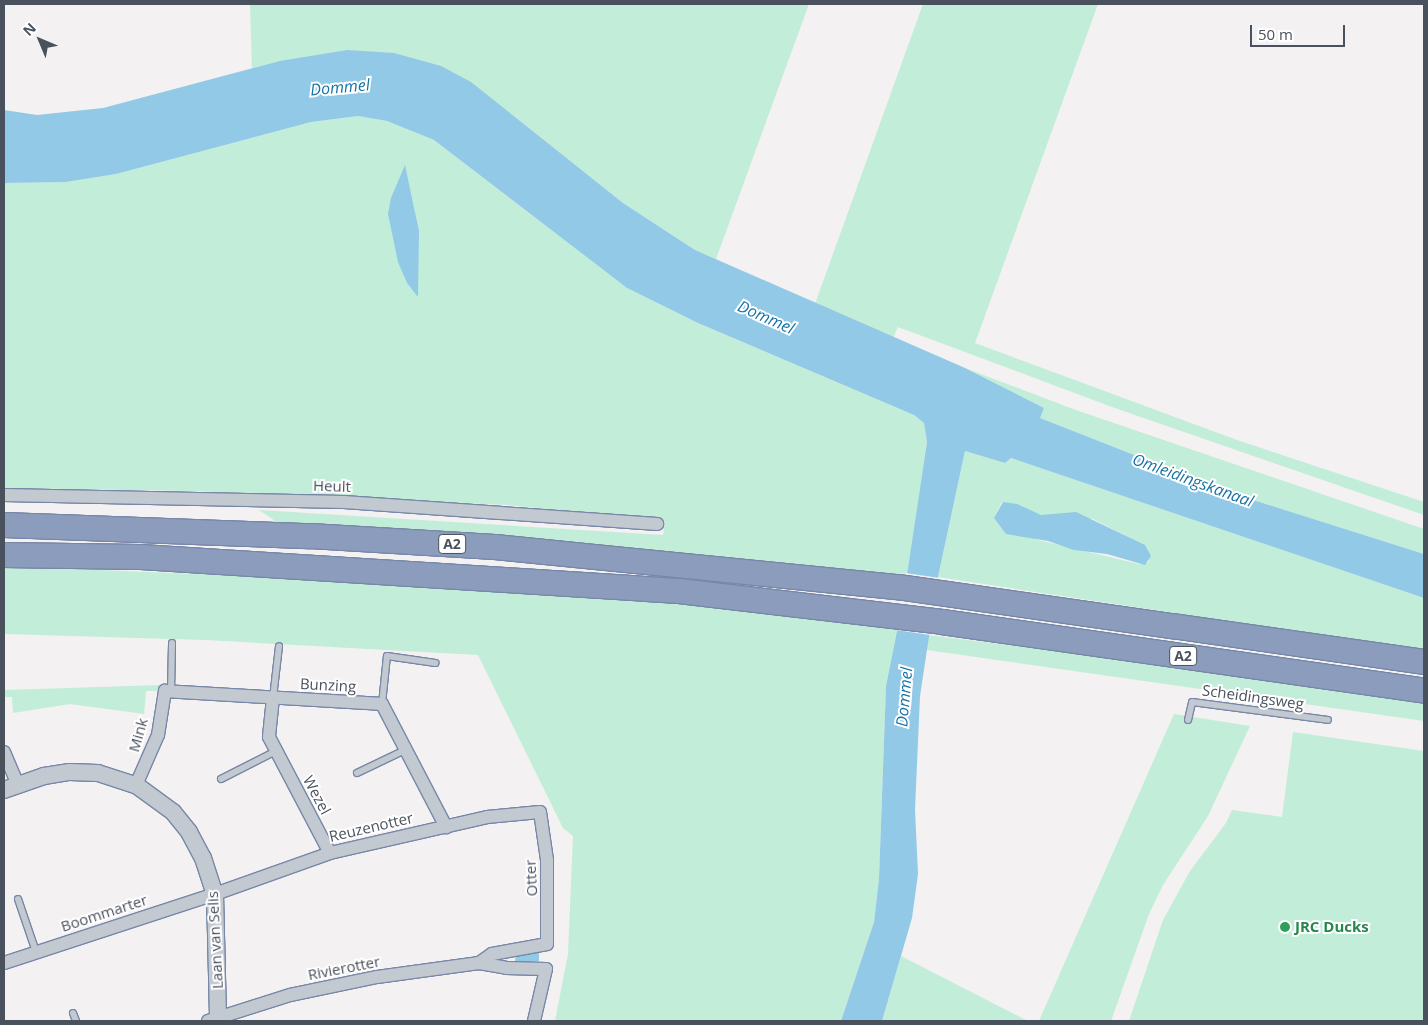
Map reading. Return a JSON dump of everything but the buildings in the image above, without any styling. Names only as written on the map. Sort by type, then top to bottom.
[{"type":"highway","name":"A2","points":[[4,525],[310,536],[495,547],[947,593],[1424,662]]},
{"type":"highway","name":"A2","points":[[4,555],[169,559],[649,589],[942,622],[1424,691]]},
{"type":"street","name":"Heult","points":[[4,495],[344,502],[658,524]]},
{"type":"street","name":"Bunzing","points":[[168,691],[382,704]]},
{"type":"street","name":"Mink","points":[[136,785],[158,735],[168,691]]},
{"type":"street","name":"Wezel","points":[[273,698],[269,737],[330,853]]},
{"type":"street","points":[[382,704],[446,827]]},
{"type":"street","points":[[4,752],[10,786]]},
{"type":"street","name":"Laan van Selis","points":[[10,786],[70,772],[98,773],[136,785],[174,812],[189,832],[210,874],[215,894],[215,1020]]},
{"type":"street","name":"Reuzenotter","points":[[215,894],[330,853],[487,816],[540,812]]},
{"type":"street","name":"Otter","points":[[540,812],[548,869],[547,944]]},
{"type":"street","name":"Boommarter","points":[[4,963],[215,894]]},
{"type":"street","name":"Rivierotter","points":[[479,963],[492,954],[547,944]]},
{"type":"street","name":"Rivierotter","points":[[215,1020],[290,995],[377,977],[479,963],[506,968],[546,969],[534,1021]]},
{"type":"lane","points":[[168,691],[172,644]]},
{"type":"lane","points":[[273,698],[279,646]]},
{"type":"lane","points":[[382,704],[388,656],[434,662]]},
{"type":"lane","name":"Scheidingsweg","points":[[1188,720],[1192,702],[1328,720]]},
{"type":"lane","points":[[356,773],[406,749]]},
{"type":"lane","points":[[221,779],[276,751]]},
{"type":"lane","points":[[18,899],[36,952]]},
{"type":"lane","points":[[73,1013],[76,1021]]},
{"type":"green space","points":[[250,4],[809,4],[716,259],[695,250],[623,203],[519,121],[347,50],[252,69]]},
{"type":"green space","points":[[923,4],[1098,4],[975,343],[1237,440],[1424,502],[1424,515],[1112,407],[898,327],[893,338],[815,304]]},
{"type":"green space","points":[[358,116],[387,121],[434,140],[627,288],[698,323],[914,415],[924,423],[927,442],[908,574],[901,573],[900,577],[561,543],[281,525],[259,510],[663,535],[665,522],[508,505],[192,491],[4,488],[4,183],[66,182],[116,174],[311,122]],"holes":[[[405,167],[415,211],[418,296],[407,283]]]},
{"type":"green space","points":[[965,368],[1073,409],[1424,529],[1424,554],[1231,493],[1040,418],[1044,408]]},
{"type":"green space","points":[[965,451],[1005,463],[1011,458],[1424,598],[1424,651],[938,577]],"holes":[[[1002,502],[1041,515],[1093,519],[1144,545],[1149,562],[1139,564],[1038,540],[994,518]]]},
{"type":"green space","points":[[4,566],[366,581],[600,596],[813,618],[898,630],[886,686],[879,879],[874,922],[841,1021],[555,1021],[568,954],[573,836],[563,828],[478,655],[206,640],[4,634]]},
{"type":"green space","points":[[928,635],[1198,669],[1424,702],[1424,721],[927,650]]},
{"type":"green space","points":[[163,685],[162,691],[146,691],[144,714],[70,704],[13,713],[12,697],[5,697],[4,690]]},
{"type":"green space","points":[[1174,714],[1250,726],[1208,816],[1163,885],[1149,914],[1111,1021],[1039,1021]]},
{"type":"green space","points":[[1293,732],[1424,751],[1424,1021],[1129,1021],[1163,920],[1190,871],[1226,823],[1232,810],[1282,817]]},
{"type":"green space","points":[[901,956],[1028,1021],[882,1021]]},
{"type":"water","points":[[347,50],[394,53],[441,66],[471,82],[623,203],[695,250],[965,368],[1044,408],[1040,418],[1231,493],[1424,554],[1424,598],[1011,458],[1005,463],[965,451],[938,577],[920,696],[915,810],[918,874],[912,918],[882,1021],[841,1021],[874,922],[879,879],[886,686],[903,602],[927,442],[924,423],[914,415],[698,323],[627,288],[434,140],[387,121],[358,116],[311,122],[116,174],[66,182],[4,183],[4,110],[37,115],[103,108],[280,61]]},
{"type":"water","points":[[405,165],[419,231],[418,297],[407,283],[398,262],[388,214],[391,198]]},
{"type":"water","points":[[1003,502],[1017,504],[1041,515],[1076,512],[1145,545],[1151,556],[1145,565],[1107,554],[1074,550],[1048,541],[1006,534],[994,518]]},
{"type":"water","points":[[539,951],[539,961],[515,961],[516,955]]},
{"type":"pier","points":[[905,573],[940,578],[930,635],[896,630]]},
{"type":"place","name":"JRC Ducks","points":[[1285,927]]},
{"type":"water label","name":"Dommel","points":[[340,87]]},
{"type":"water label","name":"Dommel","points":[[766,317]]},
{"type":"water label","name":"Omleidingskanaal","points":[[1193,480]]},
{"type":"water label","name":"Dommel","points":[[904,697]]}]
